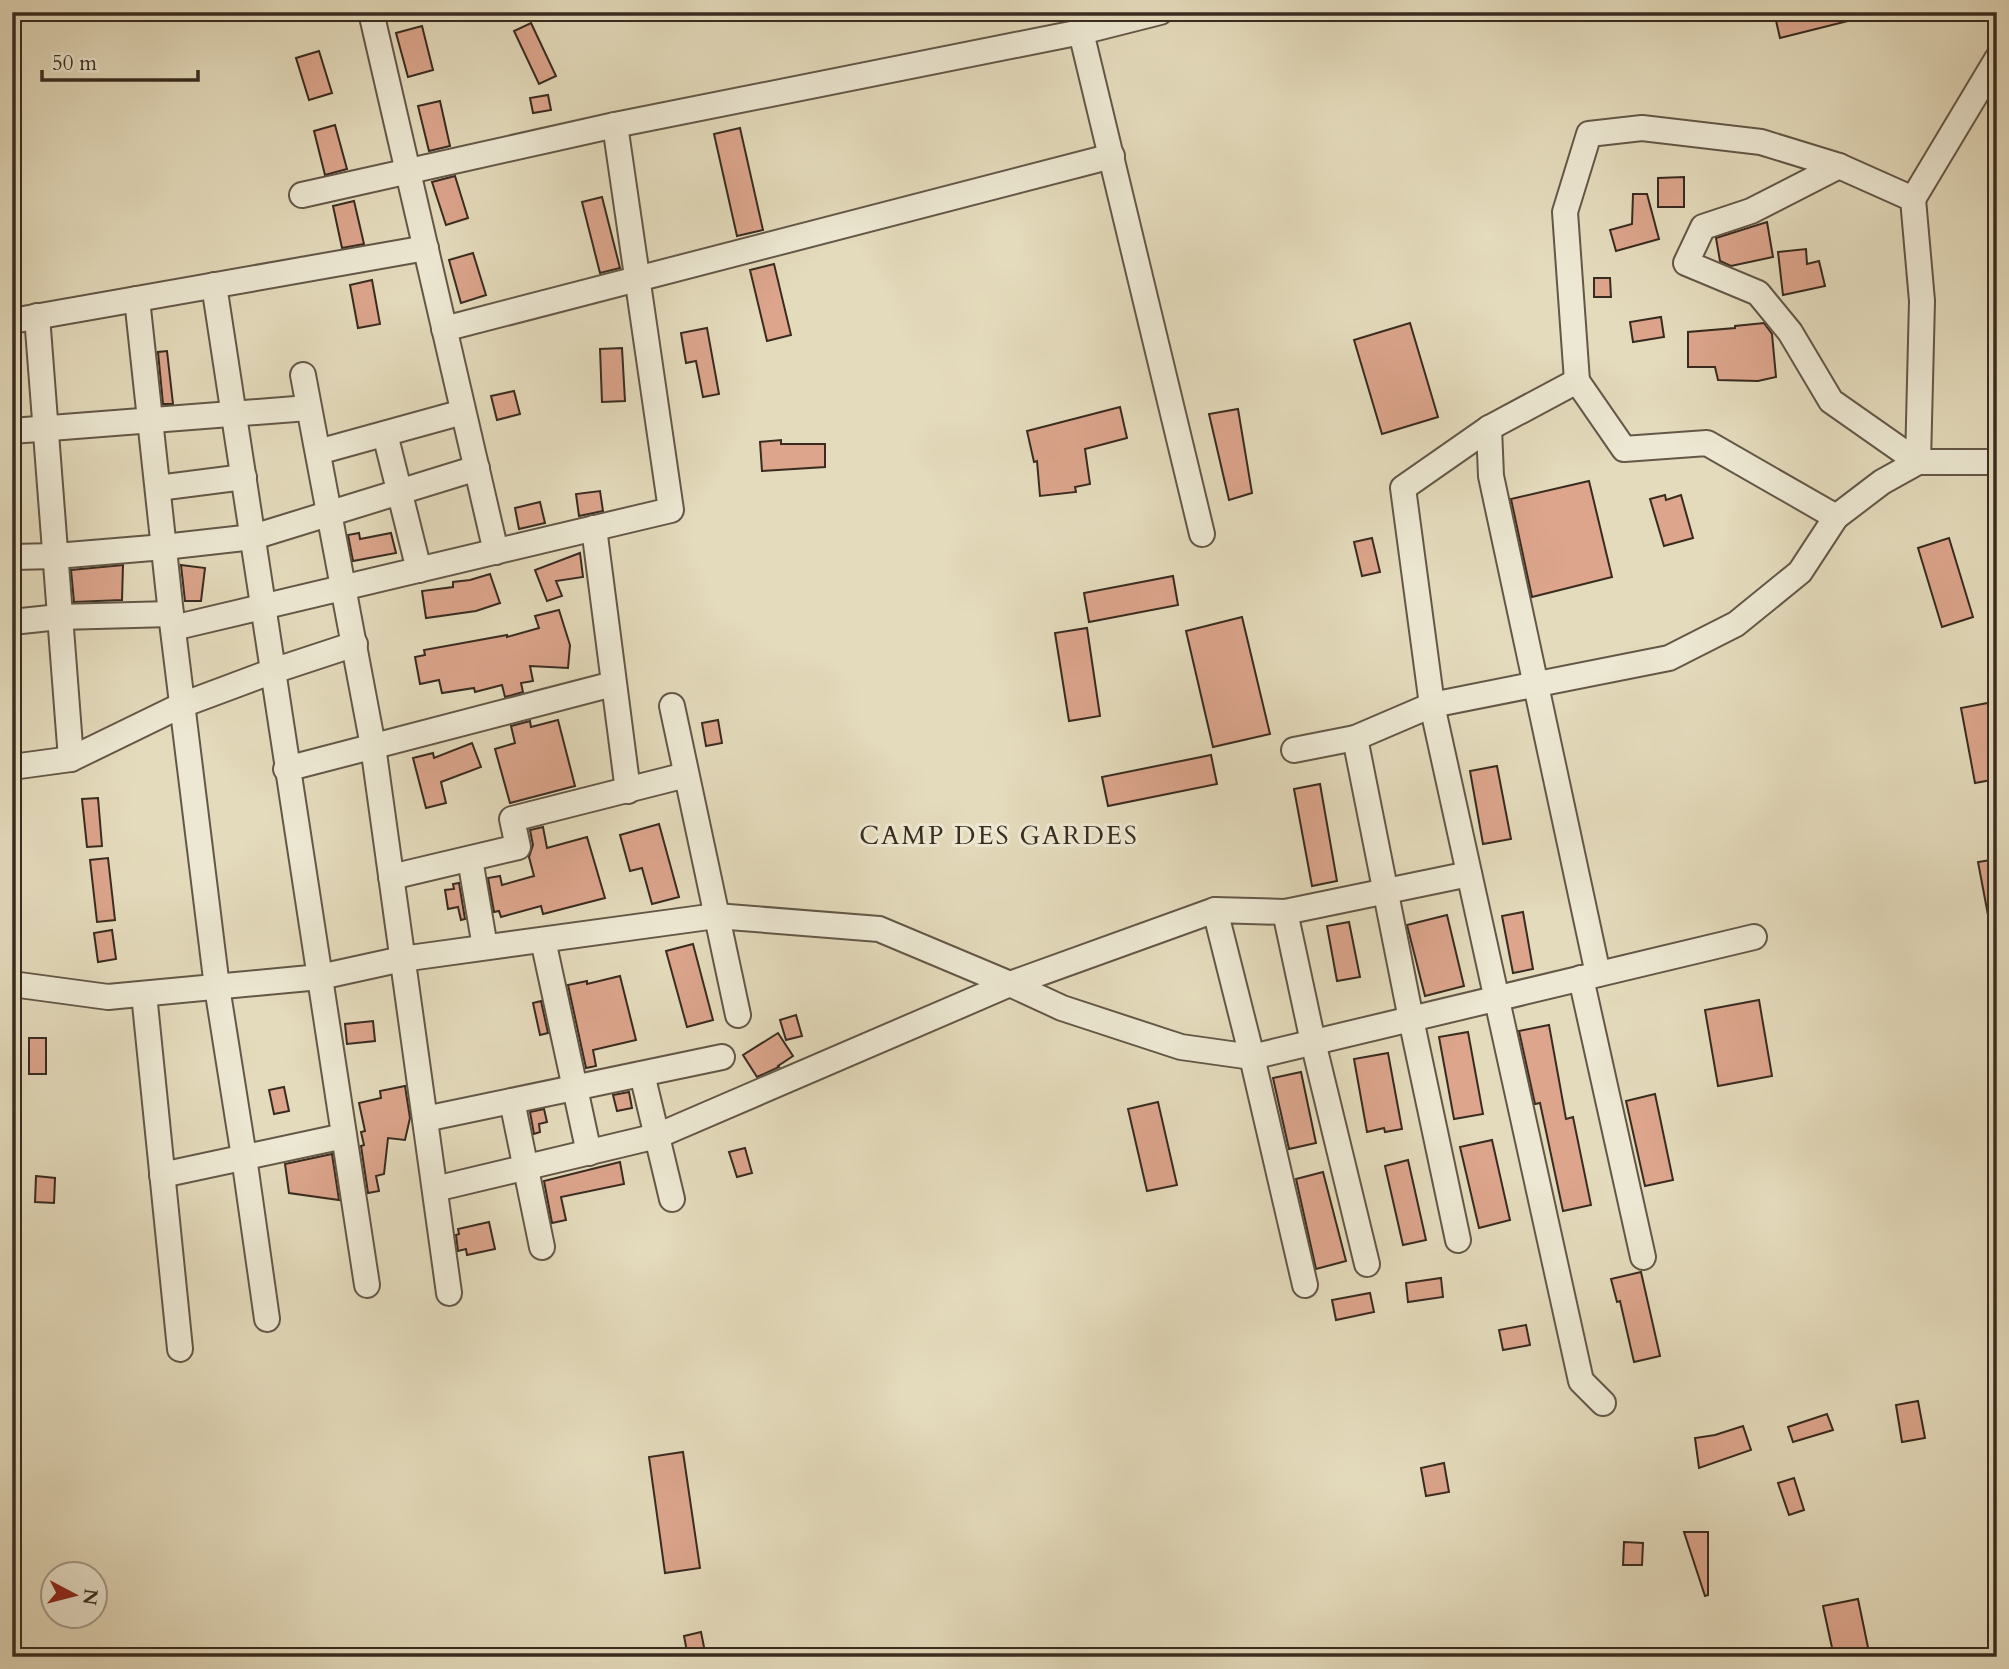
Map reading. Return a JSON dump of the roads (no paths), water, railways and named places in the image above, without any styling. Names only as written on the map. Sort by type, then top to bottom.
[{"type":"street","points":[[371,12],[496,552]]},
{"type":"street","points":[[302,195],[615,125],[1081,32],[1160,12]]},
{"type":"street","points":[[1081,32],[1202,534]]},
{"type":"street","points":[[1918,463],[1922,301],[1913,199],[1997,59]]},
{"type":"street","points":[[12,622],[60,617],[172,621],[345,587],[671,510],[615,125]]},
{"type":"street","points":[[1836,517],[1707,443],[1625,449],[1577,382],[1565,212],[1589,134],[1642,128],[1761,142],[1839,166],[1913,199]]},
{"type":"street","points":[[444,329],[1112,156]]},
{"type":"street","points":[[1839,166],[1751,211],[1703,228],[1686,263],[1758,293],[1790,332],[1831,401],[1918,463]]},
{"type":"street","points":[[12,321],[426,248]]},
{"type":"street","points":[[214,285],[367,1285]]},
{"type":"street","points":[[137,299],[172,621],[217,987],[267,1319]]},
{"type":"street","points":[[37,316],[71,759]]},
{"type":"street","points":[[303,375],[373,746],[449,1293]]},
{"type":"street","points":[[1577,382],[1489,428],[1403,488],[1432,705],[1581,1381],[1603,1403]]},
{"type":"street","points":[[12,431],[308,408]]},
{"type":"street","points":[[318,452],[463,412]]},
{"type":"street","points":[[1489,428],[1491,476],[1536,686],[1643,1257]]},
{"type":"street","points":[[385,434],[419,570]]},
{"type":"street","points":[[1294,750],[1355,738],[1432,705],[1669,658],[1736,624],[1800,572],[1836,517],[1882,482],[1918,463],[1997,462]]},
{"type":"street","points":[[12,557],[56,556],[253,537],[477,468]]},
{"type":"street","points":[[158,488],[244,477]]},
{"type":"street","points":[[594,528],[628,791]]},
{"type":"street","points":[[12,767],[71,759],[182,705],[355,644]]},
{"type":"street","points":[[286,769],[613,684]]},
{"type":"street","points":[[672,706],[738,1015]]},
{"type":"street","points":[[1355,738],[1458,1240]]},
{"type":"street","points":[[391,877],[518,847],[512,819],[686,775]]},
{"type":"street","points":[[470,859],[485,947]]},
{"type":"street","points":[[435,1189],[657,1136],[1010,984],[1215,910],[1285,912],[1469,874]]},
{"type":"street","points":[[1215,910],[1305,1285]]},
{"type":"street","points":[[1285,912],[1313,1042],[1367,1264]]},
{"type":"street","points":[[12,984],[108,997],[217,987],[320,977],[402,959],[716,916],[879,929],[1062,1008],[1181,1047],[1252,1056],[1754,937]]},
{"type":"street","points":[[543,940],[589,1153]]},
{"type":"street","points":[[144,994],[180,1349]]},
{"type":"street","points":[[425,1119],[722,1057]]},
{"type":"street","points":[[642,1074],[672,1199]]},
{"type":"street","points":[[512,1101],[542,1247]]},
{"type":"street","points":[[162,1175],[344,1136]]},
{"type":"district","name":"CAMP DES GARDES","points":[[999,835]]}]
